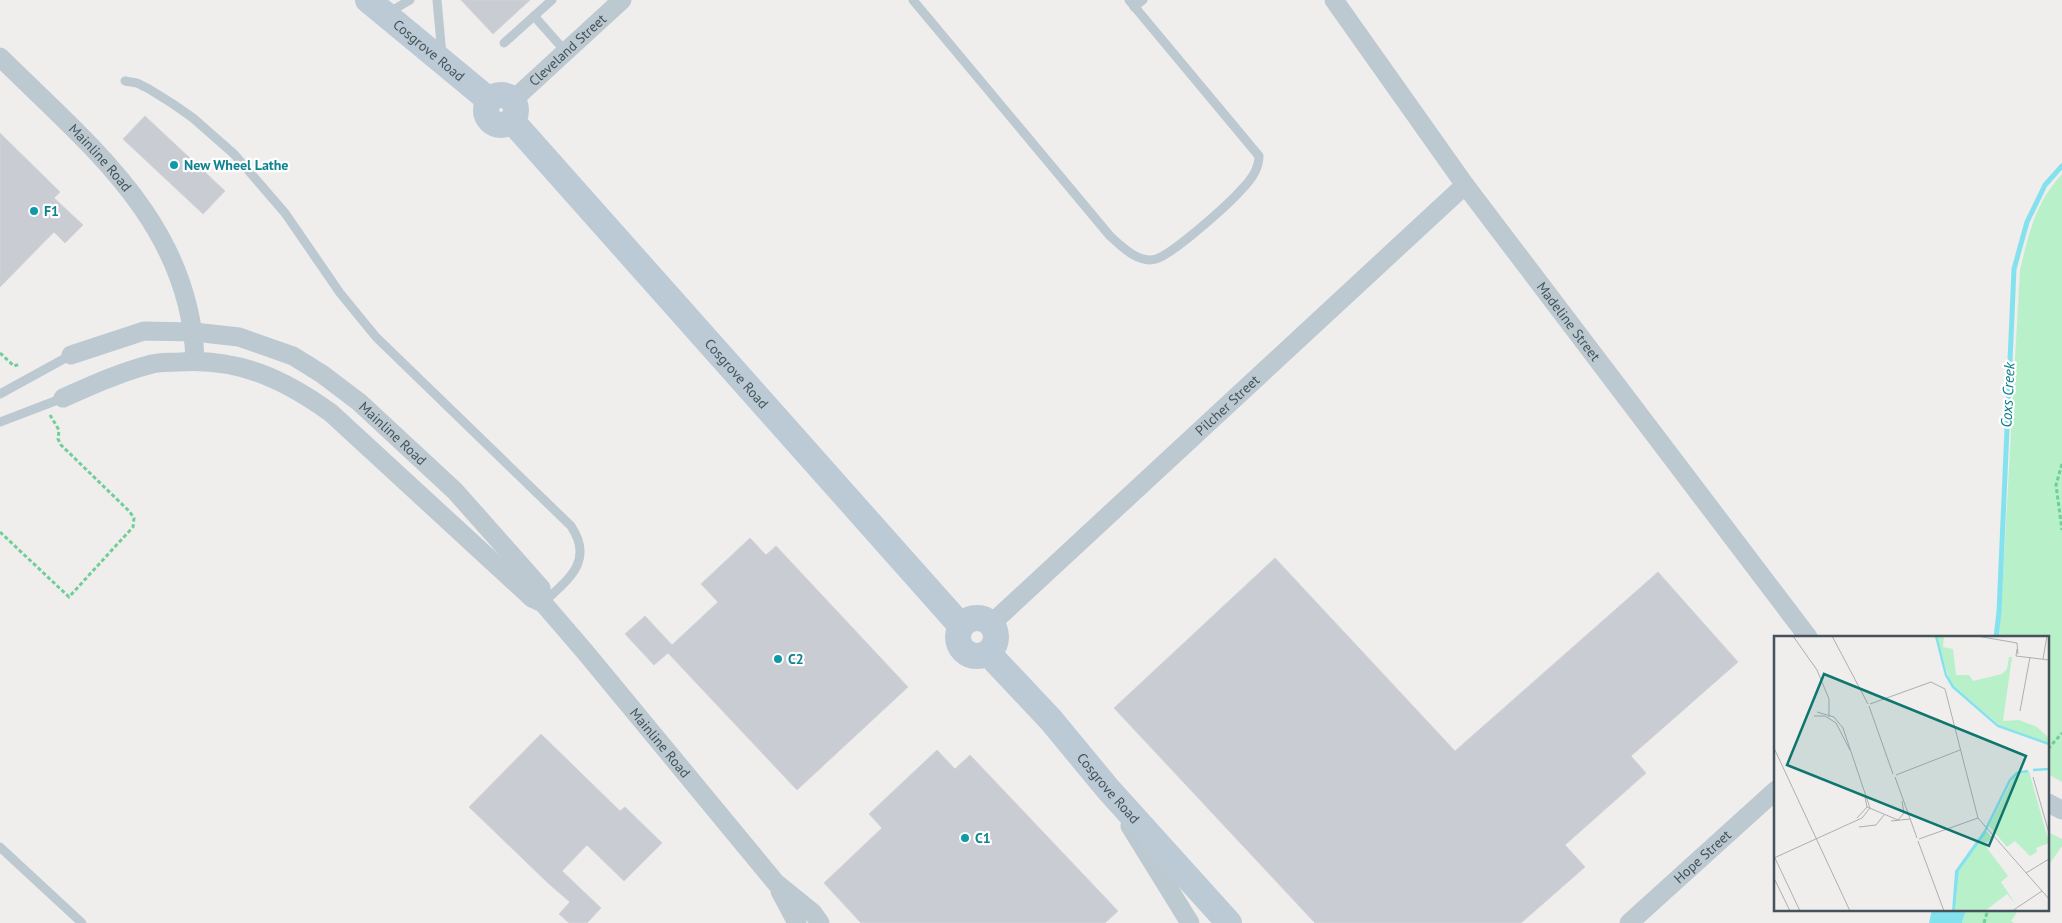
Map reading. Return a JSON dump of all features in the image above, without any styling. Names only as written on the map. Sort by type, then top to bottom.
[{"type":"main road","name":"Cosgrove Road","points":[[377,7],[442,60],[505,107],[961,626]]},
{"type":"main road","points":[[975,618],[986,620],[996,636],[993,648],[988,653],[977,657],[966,653],[958,644],[957,638],[961,626],[975,618]]},
{"type":"main road","name":"Cosgrove Road","points":[[988,653],[1050,720],[1108,789],[1229,923]]},
{"type":"street","name":"Cleveland Street","points":[[505,107],[622,0]]},
{"type":"street","name":"Madeline Street","points":[[1334,0],[1465,185],[1807,636]]},
{"type":"street","name":"Mainline Road","points":[[0,57],[96,152],[134,195],[154,224],[176,269],[188,304],[194,332],[195,361]]},
{"type":"street","name":"Pilcher Street","points":[[990,624],[1465,185]]},
{"type":"street","name":"Mainline Road","points":[[71,356],[144,331],[194,332],[240,337],[293,356],[322,374],[360,402],[455,491],[541,588],[543,603]]},
{"type":"street","name":"Mainline Road","points":[[63,398],[109,378],[154,363],[195,361],[233,365],[280,381],[307,396],[331,413],[532,598],[543,603],[776,883],[813,913],[820,923]]},
{"type":"street","points":[[1108,789],[1190,923]]},
{"type":"street","name":"Hope Street","points":[[1630,923],[1774,792]]},
{"type":"street","points":[[2050,804],[2062,810]]},
{"type":"street","name":"Mainline Road","points":[[776,883],[797,923]]},
{"type":"lane","points":[[377,7],[410,0]]},
{"type":"lane","points":[[437,0],[442,60]]},
{"type":"lane","points":[[504,43],[552,0]]},
{"type":"lane","points":[[913,0],[1110,236],[1128,252],[1138,257],[1155,259],[1174,249],[1243,189],[1259,166],[1259,156],[1132,3],[1143,0]]},
{"type":"lane","points":[[534,16],[566,52]]},
{"type":"lane","points":[[125,81],[137,83],[173,104],[193,118],[234,154],[285,213],[340,292],[376,337],[571,526],[579,540],[580,558],[577,567],[572,575],[543,603]]},
{"type":"lane","name":"Mainline Road","points":[[0,394],[71,356]]},
{"type":"lane","name":"Mainline Road","points":[[0,422],[63,398]]},
{"type":"lane","points":[[0,847],[82,923]]},
{"type":"path","points":[[0,353],[14,366],[22,381]]},
{"type":"path","points":[[14,366],[20,364]]},
{"type":"path","points":[[0,532],[69,597],[133,527],[134,518],[129,511],[61,446],[58,435],[59,430],[46,405]]},
{"type":"path","points":[[2062,464],[2056,485],[2062,530]]},
{"type":"path","points":[[2050,748],[2062,733]]},
{"type":"path","points":[[1984,923],[1988,910]]},
{"type":"green space","points":[[2062,174],[2062,782],[2050,775],[2050,636],[1998,636],[2020,270],[2034,219],[2045,196]]},
{"type":"green space","points":[[2050,833],[2062,839],[2062,846],[2050,863]]},
{"type":"green space","points":[[1966,910],[2018,910],[2011,921],[2014,923],[1962,923]]},
{"type":"water","points":[[1932,910],[1966,910],[1962,923],[1929,923]]},
{"type":"building","points":[[461,0],[530,0],[493,34]]},
{"type":"building","name":"New Wheel Lathe","points":[[145,116],[225,191],[203,214],[123,139]]},
{"type":"building","name":"F1","points":[[0,133],[60,192],[54,198],[83,225],[65,243],[54,232],[0,287]]},
{"type":"building","name":"C2","points":[[750,538],[766,555],[776,546],[908,687],[797,790],[668,653],[654,665],[625,634],[645,616],[672,645],[718,602],[701,584]]},
{"type":"building","points":[[1275,558],[1455,751],[1658,572],[1738,662],[1631,756],[1646,773],[1565,845],[1585,867],[1521,923],[1315,923],[1114,708]]},
{"type":"building","points":[[541,734],[620,811],[625,807],[662,843],[624,881],[587,845],[562,871],[601,908],[587,923],[569,923],[559,914],[570,902],[469,807]]},
{"type":"building","name":"C1","points":[[937,750],[955,769],[970,755],[1118,911],[1105,923],[861,923],[824,883],[882,828],[869,814]]},
{"type":"waterway","name":"Coxs Creek","points":[[1996,636],[1999,612],[2014,269],[2027,222],[2045,185],[2062,166]]},
{"type":"place","name":"New Wheel Lathe","points":[[174,165]]},
{"type":"place","name":"F1","points":[[34,211]]},
{"type":"place","name":"C2","points":[[778,659]]},
{"type":"place","name":"C1","points":[[965,838]]}]
